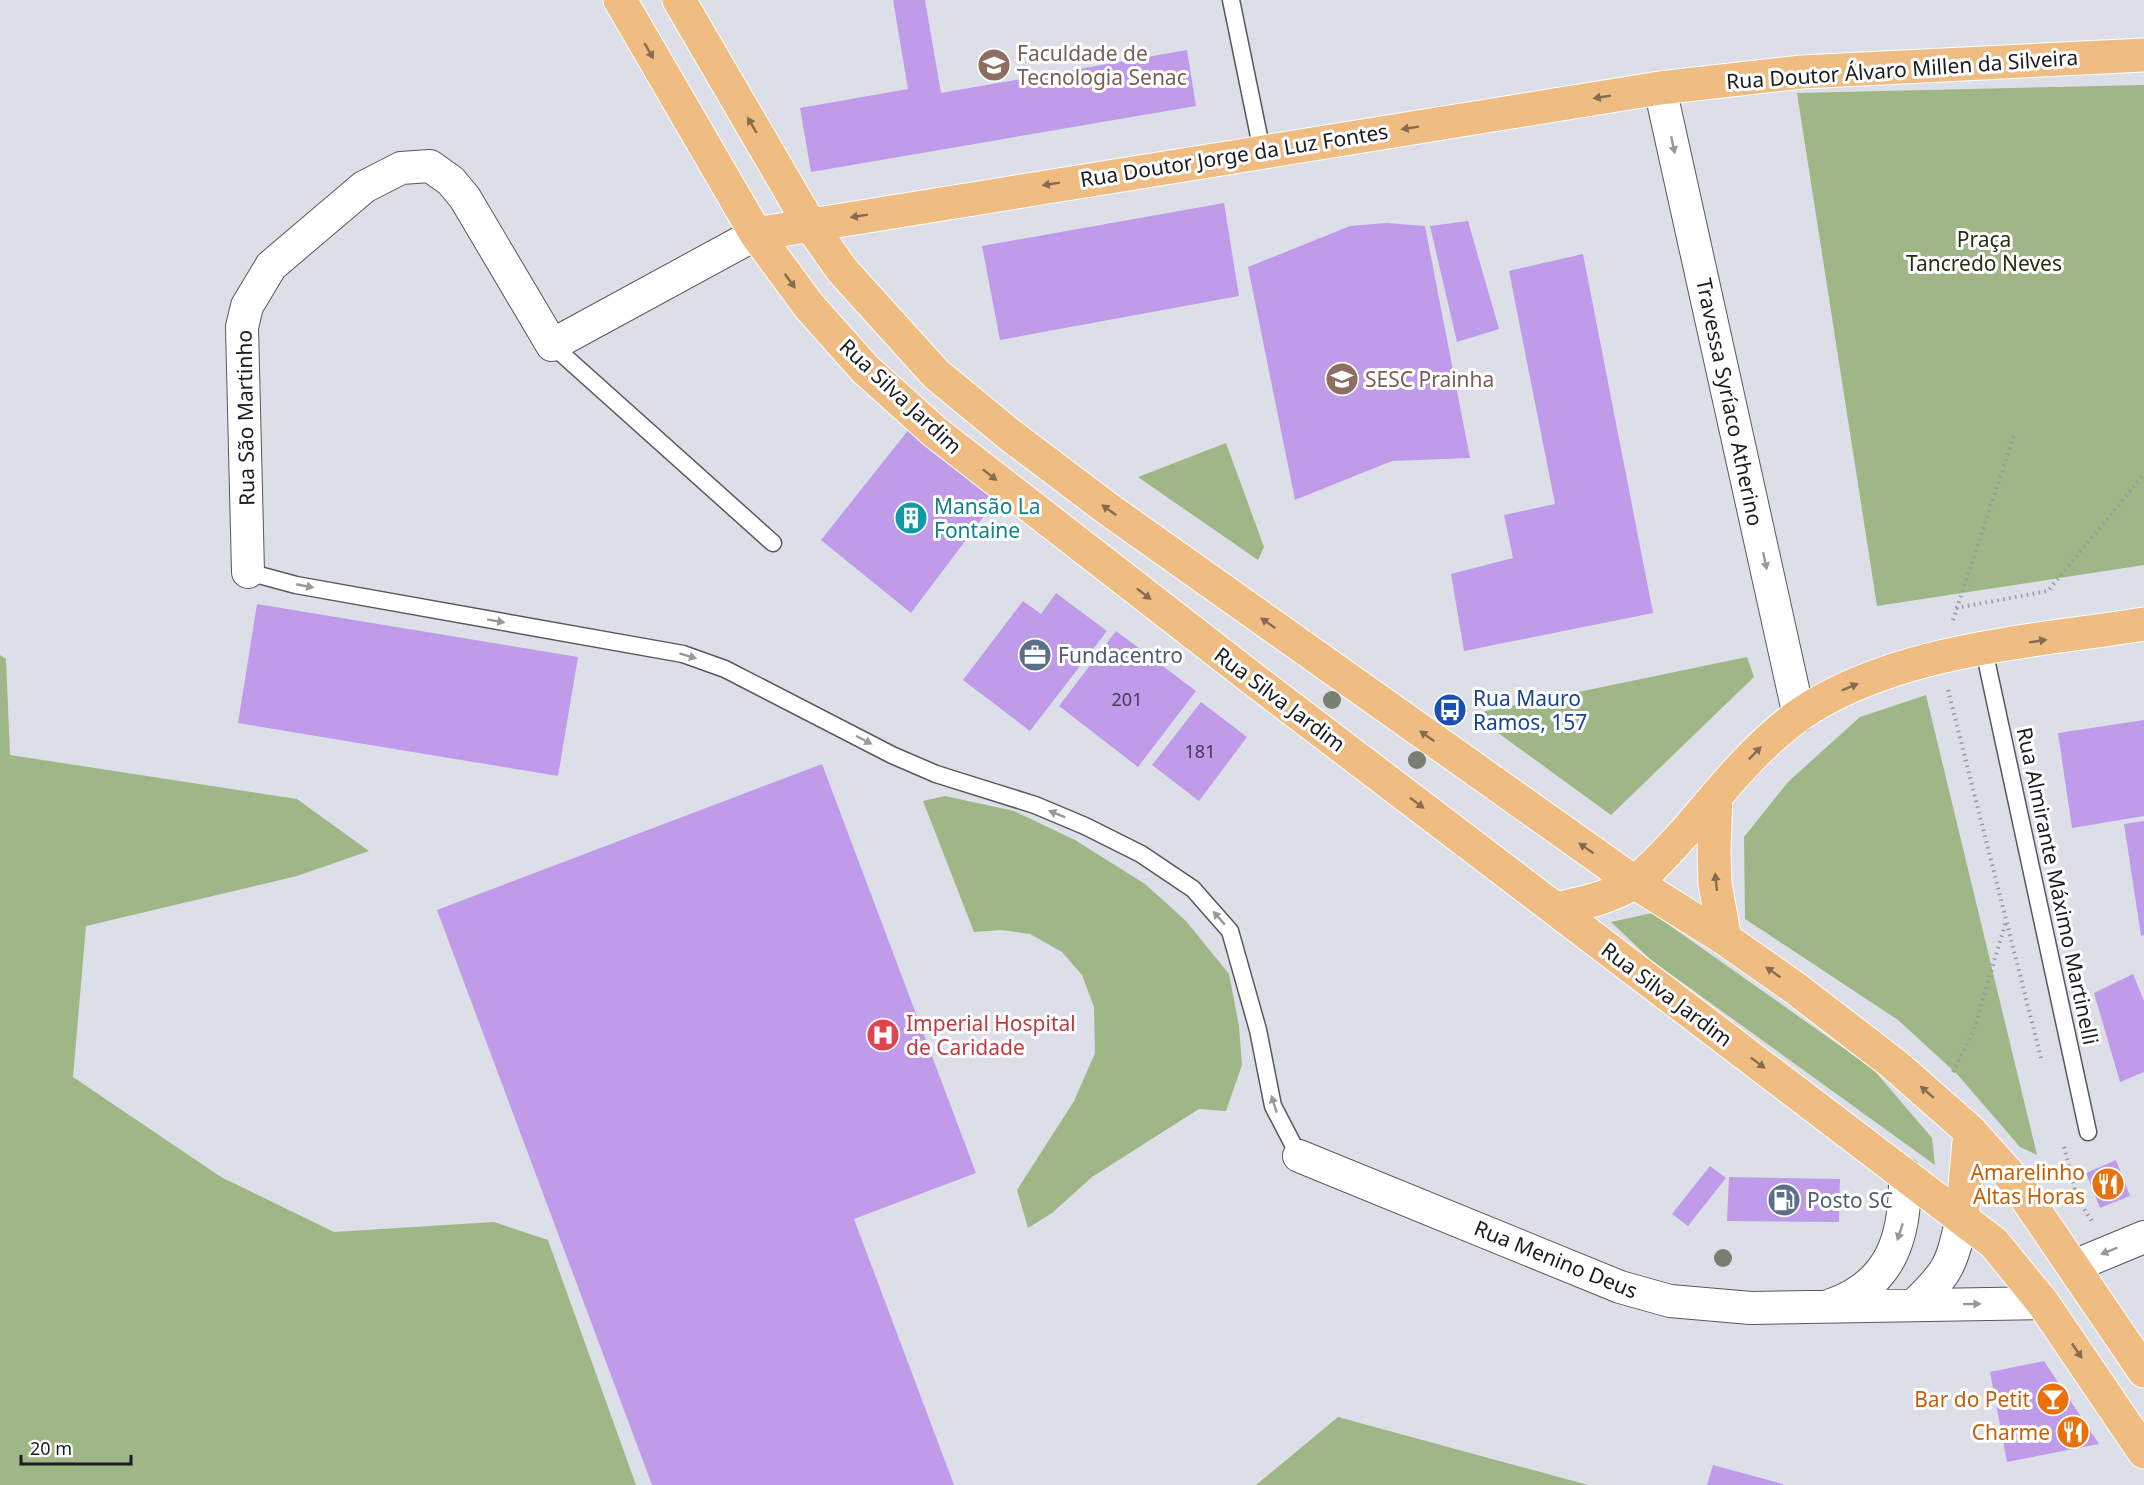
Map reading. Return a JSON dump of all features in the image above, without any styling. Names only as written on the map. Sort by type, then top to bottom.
[{"type":"main road","name":"Rua Silva Jardim","points":[[620,0],[756,234],[809,306],[866,369],[935,432],[1994,1243],[2043,1303],[2144,1452]]},
{"type":"main road","name":"Rua Silva Jardim","points":[[679,0],[809,224],[842,270],[936,374],[1010,435],[1108,509],[1634,882],[1725,939],[1830,1013],[1938,1102],[1970,1131],[2014,1180],[2144,1371]]},
{"type":"main road","name":"Rua Doutor Álvaro Millen da Silveira","points":[[1660,88],[1802,72],[2144,55]]},
{"type":"main road","name":"Rua Doutor Jorge da Luz Fontes","points":[[756,234],[1660,88]]},
{"type":"main road","points":[[1556,909],[1610,896],[1634,882],[1670,849],[1758,749],[1799,716],[1848,686],[1940,657],[2144,624]]},
{"type":"main road","points":[[1716,796],[1713,850],[1715,884],[1725,939]]},
{"type":"main road","points":[[1962,1218],[1970,1131]]},
{"type":"street","name":"Travessa Syríaco Atherino","points":[[1660,88],[1799,716]]},
{"type":"street","name":"Rua São Martinho","points":[[248,573],[242,327],[247,306],[271,266],[364,187],[401,168],[430,166],[451,181],[465,198],[552,345]]},
{"type":"street","points":[[552,345],[756,234]]},
{"type":"street","name":"Rua Menino Deus","points":[[1299,1156],[1620,1287],[1670,1301],[1751,1308],[2043,1303]]},
{"type":"street","name":"Rua Menino Deus","points":[[1825,1307],[1856,1297],[1880,1273],[1901,1234],[1905,1210],[1905,1174]]},
{"type":"street","points":[[1914,1305],[1942,1279],[1952,1260],[1962,1218]]},
{"type":"street","points":[[2074,1266],[2144,1237]]},
{"type":"lane","points":[[1231,0],[1262,151]]},
{"type":"lane","points":[[552,345],[773,543]]},
{"type":"lane","points":[[248,573],[296,585],[683,654],[735,673],[892,755],[936,774],[1035,806],[1085,826],[1141,854],[1193,889],[1230,931],[1258,1030],[1273,1106],[1299,1156]]},
{"type":"lane","name":"Rua Almirante Máximo Martinelli","points":[[1984,650],[2088,1132]]},
{"type":"path","points":[[2014,435],[1940,657],[2042,1059]]},
{"type":"path","points":[[1956,608],[2048,591],[2144,474]]},
{"type":"path","points":[[1938,1102],[1974,1030],[2007,920]]},
{"type":"path","points":[[2062,1140],[2077,1198],[2111,1251]]},
{"type":"green space","name":"Praça Tancredo Neves","points":[[2144,85],[2144,565],[1877,606],[1797,93]]},
{"type":"green space","points":[[1226,443],[1264,547],[1258,560],[1138,477]]},
{"type":"green space","points":[[0,655],[6,659],[10,755],[297,799],[369,851],[297,876],[86,926],[73,1077],[221,1177],[334,1232],[494,1222],[548,1240],[636,1485],[0,1485]]},
{"type":"green space","points":[[1747,657],[1754,677],[1611,815],[1472,714]]},
{"type":"green space","points":[[1926,695],[2037,1155],[2020,1147],[1957,1074],[1898,1020],[1745,919],[1744,837],[1788,782],[1860,717]]},
{"type":"green space","points":[[945,796],[1014,811],[1075,840],[1145,884],[1186,921],[1229,974],[1239,1026],[1242,1065],[1226,1111],[1199,1109],[1092,1177],[1052,1213],[1028,1228],[1017,1190],[1074,1101],[1095,1053],[1094,1007],[1082,975],[1062,952],[1030,934],[1001,930],[974,932],[923,801]]},
{"type":"green space","points":[[1652,913],[1873,1069],[1932,1138],[1935,1165],[1651,960],[1611,922]]},
{"type":"green space","points":[[1338,1417],[1588,1485],[1256,1485]]},
{"type":"building","points":[[893,0],[925,0],[941,93],[1187,50],[1196,106],[811,172],[800,108],[908,89]]},
{"type":"building","points":[[1224,203],[1239,296],[1000,340],[982,246]]},
{"type":"building","points":[[1468,221],[1499,329],[1457,342],[1430,226]]},
{"type":"building","points":[[1387,223],[1425,226],[1470,458],[1392,461],[1295,500],[1248,267],[1350,226]]},
{"type":"building","points":[[1583,254],[1653,613],[1464,651],[1451,574],[1513,558],[1504,515],[1555,504],[1509,271]]},
{"type":"building","name":"Mansão La Fontaine","points":[[914,423],[999,496],[911,613],[821,540]]},
{"type":"building","name":"Fundacentro","points":[[1056,593],[1107,631],[1030,731],[963,680],[1023,601],[1041,614]]},
{"type":"building","points":[[257,604],[578,657],[558,776],[238,723]]},
{"type":"building","points":[[1116,631],[1196,691],[1138,767],[1059,706]]},
{"type":"building","points":[[1201,702],[1247,737],[1199,801],[1152,765]]},
{"type":"building","points":[[2144,720],[2144,816],[2072,828],[2058,733]]},
{"type":"building","points":[[822,764],[976,1173],[854,1219],[954,1485],[652,1485],[437,910]]},
{"type":"building","points":[[2144,821],[2144,935],[2141,936],[2124,824]]},
{"type":"building","points":[[2133,974],[2144,1001],[2144,1072],[2120,1082],[2094,993]]},
{"type":"building","name":"Amarelinho Altas Horas","points":[[2116,1160],[2130,1196],[2100,1208],[2086,1173]]},
{"type":"building","points":[[1710,1166],[1726,1178],[1688,1226],[1672,1214]]},
{"type":"building","name":"Posto SC","points":[[1729,1177],[1840,1179],[1839,1222],[1727,1221]]},
{"type":"building","points":[[2044,1361],[2099,1444],[2007,1462],[1990,1372]]},
{"type":"building","points":[[1713,1465],[1783,1484],[1783,1485],[1707,1485]]},
{"type":"place","name":"Faculdade de Tecnologia Senac","points":[[994,65]]},
{"type":"place","name":"SESC Prainha","points":[[1342,379]]},
{"type":"place","name":"Mansão La Fontaine","points":[[911,518]]},
{"type":"place","name":"Fundacentro","points":[[1035,655]]},
{"type":"place","name":"Rua Mauro Ramos, 157","points":[[1450,710]]},
{"type":"place","name":"Imperial Hospital de Caridade","points":[[883,1035]]},
{"type":"place","name":"Amarelinho Altas Horas","points":[[2108,1184]]},
{"type":"place","name":"Posto SC","points":[[1784,1200]]},
{"type":"place","name":"Bar do Petit","points":[[2053,1399]]},
{"type":"place","name":"Charme","points":[[2073,1432]]}]
